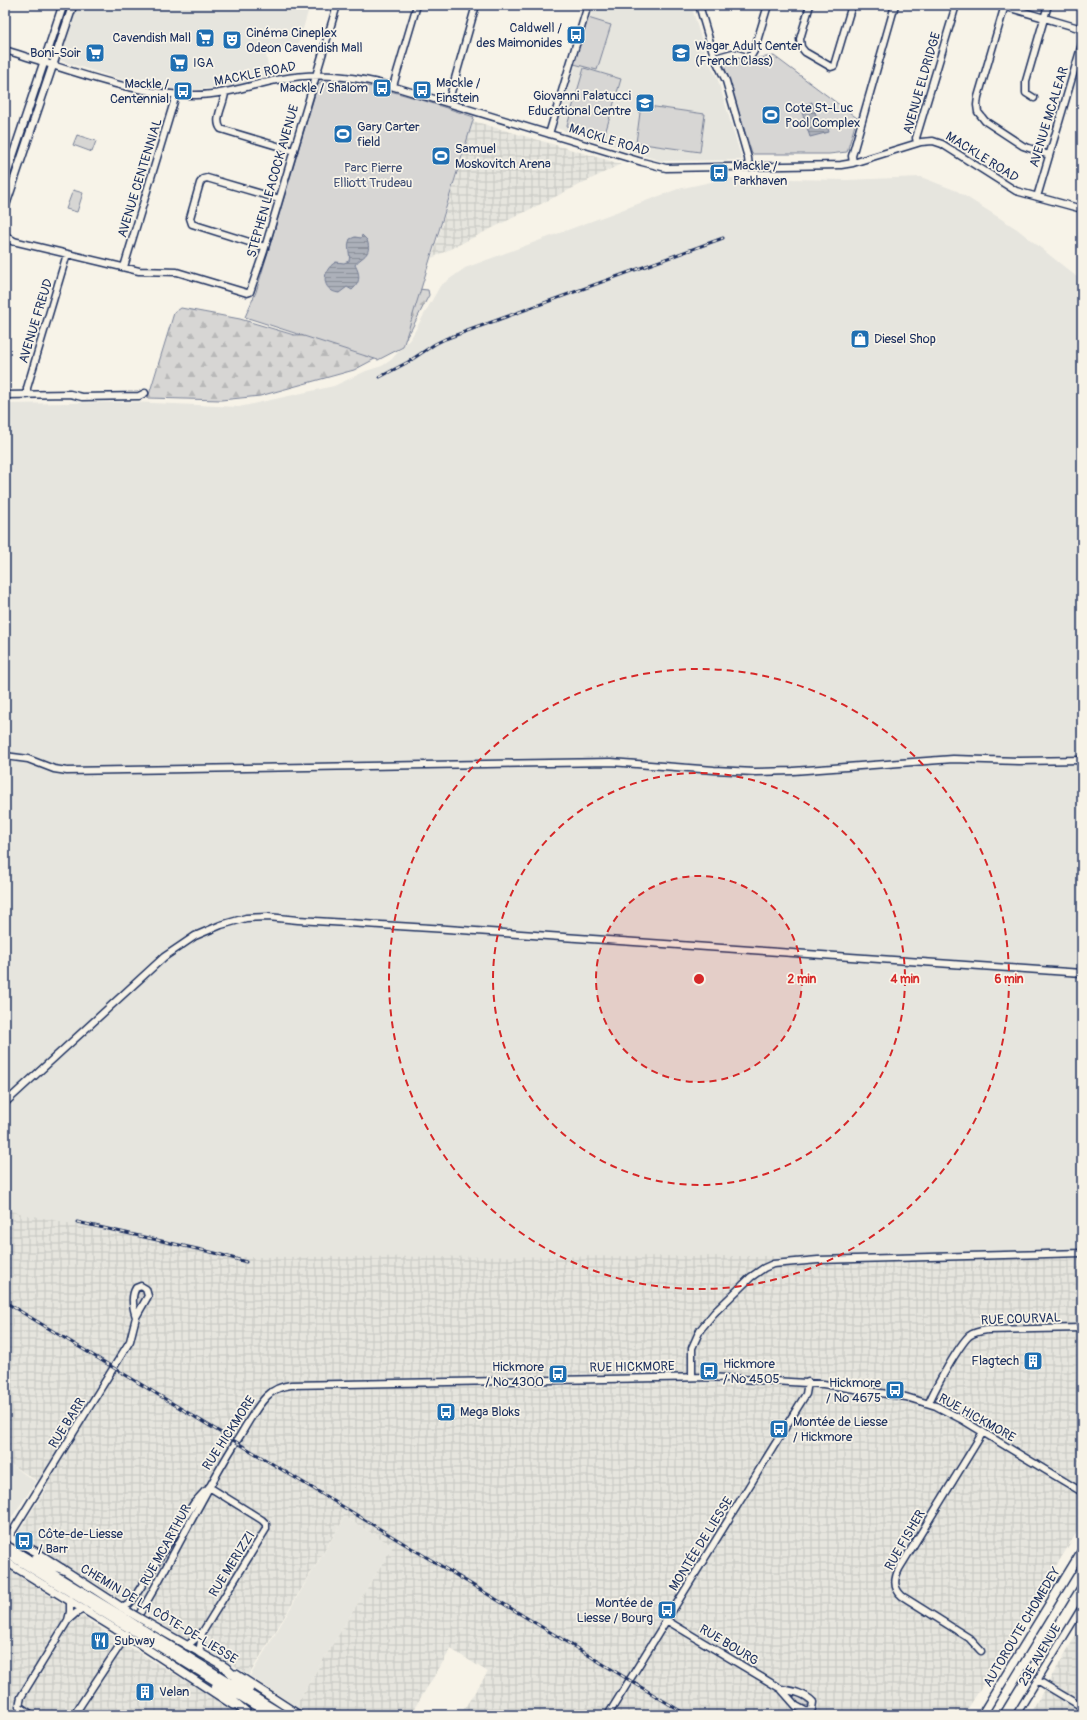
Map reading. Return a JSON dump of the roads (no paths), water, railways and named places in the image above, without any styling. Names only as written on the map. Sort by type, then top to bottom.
[{"type":"highway","points":[[5,1545],[123,1618],[188,1665],[249,1713]]},
{"type":"highway","points":[[5,1552],[123,1618]]},
{"type":"highway","name":"AUTOROUTE CHOMEDEY","points":[[982,1715],[1082,1552]]},
{"type":"highway","points":[[18,1553],[62,1569]]},
{"type":"highway","name":"AUTOROUTE CHOMEDEY","points":[[992,1715],[1082,1569]]},
{"type":"highway","points":[[140,1631],[282,1714]]},
{"type":"highway","points":[[188,1665],[271,1715]]},
{"type":"highway","points":[[223,1666],[241,1683],[282,1714]]},
{"type":"main road","points":[[5,179],[63,5]]},
{"type":"main road","points":[[5,207],[72,5]]},
{"type":"main road","points":[[5,236],[13,240]]},
{"type":"main road","points":[[5,240],[13,240]]},
{"type":"main road","name":"CHEMIN DE LA CÔTE-DE-LIESSE","points":[[7,1536],[62,1569],[123,1618],[249,1713]]},
{"type":"main road","name":"CHEMIN DE LA CÔTE-DE-LIESSE","points":[[5,1561],[84,1609],[123,1618]]},
{"type":"main road","name":"CHEMIN DE LA CÔTE-DE-LIESSE","points":[[140,1631],[186,1646],[223,1666],[299,1715]]},
{"type":"street","name":"STEPHEN LEACOCK AVENUE","points":[[124,267],[144,272],[177,272],[247,293],[250,292],[253,287],[280,199],[337,5]]},
{"type":"street","points":[[394,86],[417,5]]},
{"type":"street","points":[[448,103],[476,5]]},
{"type":"street","points":[[549,134],[588,5]]},
{"type":"street","points":[[699,5],[715,58],[726,81],[748,158],[749,167]]},
{"type":"street","points":[[715,58],[733,53],[747,57],[752,56],[768,5]]},
{"type":"street","points":[[810,5],[800,40],[801,47],[805,52],[828,67],[834,66],[852,5]]},
{"type":"street","points":[[853,162],[852,156],[896,5]]},
{"type":"street","name":"AVENUE ELDRIDGE","points":[[917,143],[916,138],[956,5]]},
{"type":"street","points":[[1049,155],[1021,144],[985,121],[980,116],[978,110],[978,97],[1003,5],[1082,29]]},
{"type":"street","points":[[1034,98],[1028,95],[1025,88],[1048,5]]},
{"type":"street","name":"AVENUE MCALEAR","points":[[1037,197],[1082,44]]},
{"type":"street","name":"MACKLE ROAD","points":[[5,50],[130,88],[176,95],[197,95],[225,92],[281,79],[316,76],[354,77],[394,86],[663,168],[832,165],[853,162],[917,143],[930,141],[940,143],[1012,189],[1037,197],[1081,206]]},
{"type":"street","points":[[225,92],[218,122],[221,129],[294,151]]},
{"type":"street","name":"AVENUE CENTENNIAL","points":[[124,267],[176,95]]},
{"type":"street","points":[[265,247],[193,225],[190,218],[200,183],[203,179],[209,178],[280,199]]},
{"type":"street","points":[[13,240],[124,267]]},
{"type":"street","name":"AVENUE FREUD","points":[[27,395],[68,254]]},
{"type":"street","points":[[5,395],[70,394],[87,397],[139,396],[145,392]]},
{"type":"street","points":[[5,756],[28,759],[54,769],[66,771],[610,762],[694,769],[755,772],[793,771],[953,759],[1019,761],[1082,760]]},
{"type":"street","points":[[5,1103],[164,957],[195,936],[221,925],[246,918],[268,917],[500,932],[1082,973]]},
{"type":"street","points":[[692,1377],[692,1348],[695,1338],[700,1330],[714,1313],[751,1277],[773,1264],[818,1260],[1082,1253]]},
{"type":"street","name":"RUE BARR","points":[[7,1536],[128,1344],[133,1334],[136,1317]]},
{"type":"street","name":"RUE COURVAL","points":[[929,1403],[935,1390],[964,1343],[975,1332],[983,1330],[1082,1328]]},
{"type":"street","name":"RUE HICKMORE","points":[[208,1487],[262,1402],[270,1393],[288,1385],[731,1377],[808,1382],[893,1395],[929,1403],[983,1432],[1082,1492]]},
{"type":"street","name":"MONTÉE DE LIESSE","points":[[608,1715],[806,1394],[808,1382]]},
{"type":"street","name":"RUE FISHER","points":[[981,1651],[969,1638],[902,1596],[896,1589],[895,1583],[899,1569],[983,1432]]},
{"type":"street","points":[[123,1618],[129,1604],[194,1503],[208,1487]]},
{"type":"street","name":"RUE MCARTHUR","points":[[140,1613],[200,1507],[208,1487]]},
{"type":"street","name":"RUE MERIZZI","points":[[199,1653],[202,1633],[262,1537],[266,1527],[262,1520],[208,1487]]},
{"type":"street","points":[[68,1620],[70,1600]]},
{"type":"street","name":"23E AVENUE","points":[[1016,1715],[1082,1607]]},
{"type":"street","points":[[32,1715],[20,1707],[20,1700],[68,1620],[76,1613],[84,1609]]},
{"type":"street","name":"RUE BOURG","points":[[666,1620],[781,1689],[799,1709],[807,1712],[812,1709],[813,1702],[808,1697],[781,1689]]},
{"type":"street","name":"RUE MERIZZI","points":[[186,1646],[202,1633]]},
{"type":"street","points":[[74,1715],[124,1639]]},
{"type":"street","points":[[1037,1680],[1082,1707]]},
{"type":"railway","points":[[380,377],[445,339],[723,238]]},
{"type":"railway","points":[[77,1222],[215,1253],[246,1262]]},
{"type":"railway","points":[[5,1302],[687,1715]]},
{"type":"place","name":"Caldwell / des Maimonides","points":[[576,35]]},
{"type":"place","name":"Cavendish Mall","points":[[205,38]]},
{"type":"place","name":"Cinéma Cineplex Odeon Cavendish Mall","points":[[232,40]]},
{"type":"place","name":"Boni-Soir","points":[[95,53]]},
{"type":"place","name":"Wagar Adult Center (French Class)","points":[[681,53]]},
{"type":"place","name":"IGA","points":[[179,63]]},
{"type":"place","name":"Mackle / Shalom","points":[[382,88]]},
{"type":"place","name":"Mackle / Einstein","points":[[422,90]]},
{"type":"place","name":"Mackle / Centennial","points":[[183,91]]},
{"type":"place","name":"Giovanni Palatucci Educational Centre","points":[[645,103]]},
{"type":"place","name":"Cote St-Luc Pool Complex","points":[[771,115]]},
{"type":"place","name":"Gary Carter field","points":[[343,134]]},
{"type":"place","name":"Samuel Moskovitch Arena","points":[[441,156]]},
{"type":"place","name":"Mackle / Parkhaven","points":[[719,173]]},
{"type":"place","name":"Diesel Shop","points":[[860,339]]},
{"type":"place","name":"Flagtech","points":[[1033,1361]]},
{"type":"place","name":"Hickmore / No 4505","points":[[709,1371]]},
{"type":"place","name":"Hickmore / No 4300","points":[[558,1374]]},
{"type":"place","name":"Hickmore / No 4675","points":[[895,1390]]},
{"type":"place","name":"Mega Bloks","points":[[446,1412]]},
{"type":"place","name":"Montée de Liesse / Hickmore","points":[[779,1429]]},
{"type":"place","name":"Côte-de-Liesse / Barr","points":[[24,1541]]},
{"type":"place","name":"Montée de Liesse / Bourg","points":[[667,1610]]},
{"type":"place","name":"Subway","points":[[100,1641]]},
{"type":"place","name":"Velan","points":[[145,1692]]},
{"type":"park label","name":"Parc Pierre Elliott Trudeau","points":[[373,176]]}]
